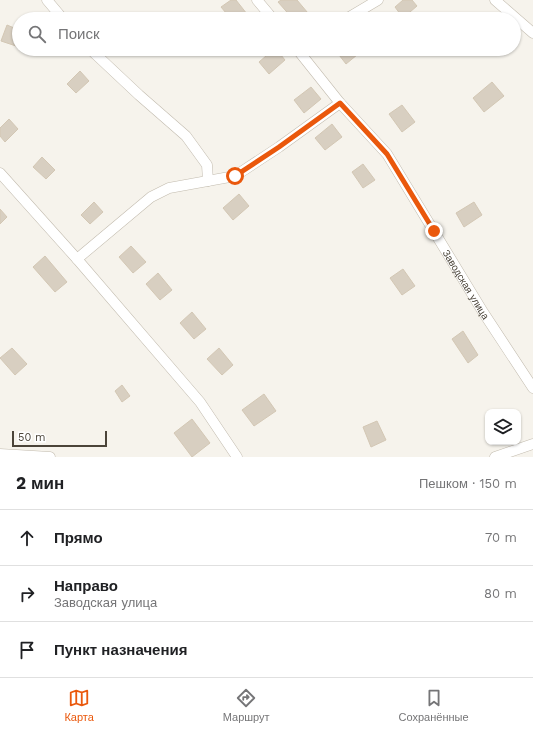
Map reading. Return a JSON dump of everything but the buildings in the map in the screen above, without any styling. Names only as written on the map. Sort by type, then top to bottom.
[{"type":"street","points":[[48,0],[57,12]]},
{"type":"street","points":[[257,0],[267,12]]},
{"type":"street","points":[[358,12],[378,0]]},
{"type":"street","points":[[495,0],[509,12]]},
{"type":"street","points":[[521,23],[533,33]]},
{"type":"street","points":[[97,56],[186,136],[207,165],[208,181]]},
{"type":"street","name":"Заводская улица","points":[[307,56],[340,103],[387,154],[483,312],[533,388]]},
{"type":"street","points":[[77,259],[151,197],[169,188],[235,176],[279,147],[340,103]]},
{"type":"street","points":[[0,173],[77,259],[200,402],[237,457]]},
{"type":"street","points":[[495,457],[533,444]]},
{"type":"street","points":[[0,454],[50,457]]},
{"type":"route","points":[[235,176],[279,147],[340,103],[387,154],[434,231]]}]
